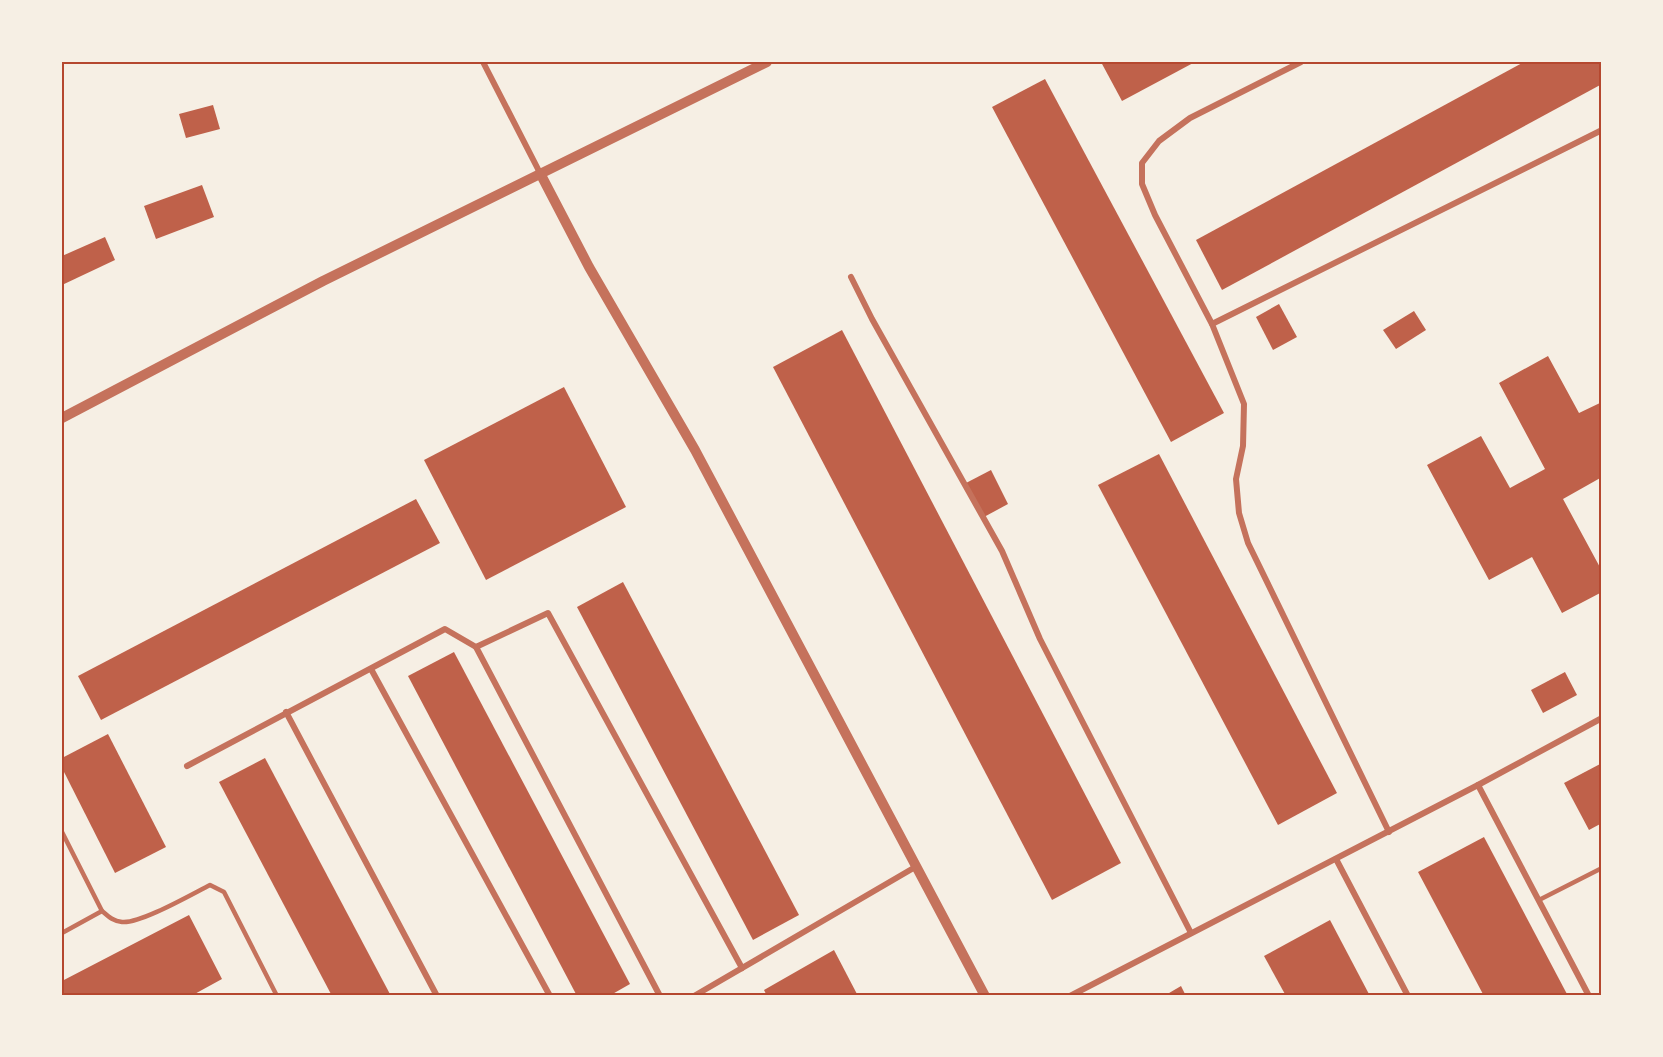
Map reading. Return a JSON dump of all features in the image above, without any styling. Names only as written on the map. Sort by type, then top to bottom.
[{"type":"street","points":[[483,62],[589,267],[695,450],[985,996]]},
{"type":"street","points":[[62,418],[323,281],[767,62]]},
{"type":"street","points":[[1301,62],[1190,118],[1159,141],[1142,163],[1142,184],[1155,215],[1212,324],[1244,404],[1243,446],[1236,479],[1239,513],[1248,543],[1389,832]]},
{"type":"street","points":[[1212,324],[1602,130]]},
{"type":"street","points":[[851,277],[872,319],[1002,551],[1040,639],[1191,933]]},
{"type":"street","points":[[476,647],[548,613],[742,968]]},
{"type":"street","points":[[187,766],[445,629],[476,647],[660,996]]},
{"type":"street","points":[[371,669],[550,996]]},
{"type":"street","points":[[286,712],[437,996]]},
{"type":"street","points":[[1070,996],[1389,832],[1602,718]]},
{"type":"street","points":[[1478,785],[1589,996]]},
{"type":"street","points":[[1336,859],[1408,996]]},
{"type":"street","points":[[694,996],[916,866]]},
{"type":"lane","points":[[62,831],[102,911],[112,920],[125,923],[143,918],[210,885],[224,892],[277,996]]},
{"type":"lane","points":[[1539,900],[1602,868]]},
{"type":"lane","points":[[62,933],[102,911]]},
{"type":"building","points":[[1101,62],[1195,62],[1122,101]]},
{"type":"building","points":[[1524,62],[1602,62],[1602,84],[1222,290],[1196,240]]},
{"type":"building","points":[[1045,79],[1224,413],[1171,442],[992,107]]},
{"type":"building","points":[[213,105],[220,129],[186,138],[179,114]]},
{"type":"building","points":[[202,185],[214,217],[156,239],[144,206]]},
{"type":"building","points":[[105,237],[115,260],[62,285],[62,256]]},
{"type":"building","points":[[1279,304],[1297,337],[1273,350],[1256,317]]},
{"type":"building","points":[[1414,311],[1426,330],[1396,349],[1383,330]]},
{"type":"building","points":[[842,330],[1121,863],[1052,900],[773,367]]},
{"type":"building","points":[[1548,356],[1579,413],[1602,402],[1602,477],[1563,499],[1602,571],[1602,592],[1562,613],[1532,557],[1489,580],[1427,465],[1481,436],[1510,488],[1545,469],[1499,383]]},
{"type":"building","points":[[564,387],[626,507],[486,580],[424,460]]},
{"type":"building","points":[[1159,454],[1337,793],[1278,825],[1098,485]]},
{"type":"building","points":[[991,470],[1008,504],[984,517],[966,483]]},
{"type":"building","points":[[416,499],[440,543],[101,720],[78,676]]},
{"type":"building","points":[[623,582],[799,915],[753,940],[577,607]]},
{"type":"building","points":[[454,652],[630,984],[609,996],[577,996],[408,676]]},
{"type":"building","points":[[1565,672],[1577,695],[1543,713],[1531,690]]},
{"type":"building","points":[[108,734],[166,847],[115,873],[62,768],[62,758]]},
{"type":"building","points":[[265,758],[391,996],[332,996],[219,782]]},
{"type":"building","points":[[1602,763],[1602,823],[1589,830],[1564,783]]},
{"type":"building","points":[[1484,837],[1568,996],[1484,996],[1418,872]]},
{"type":"building","points":[[189,915],[222,979],[191,996],[147,996],[145,993],[141,996],[62,996],[62,981]]},
{"type":"building","points":[[1330,920],[1370,996],[1286,996],[1264,956]]},
{"type":"building","points":[[834,950],[858,996],[767,996],[764,990]]},
{"type":"building","points":[[1181,986],[1186,996],[1164,996]]}]
